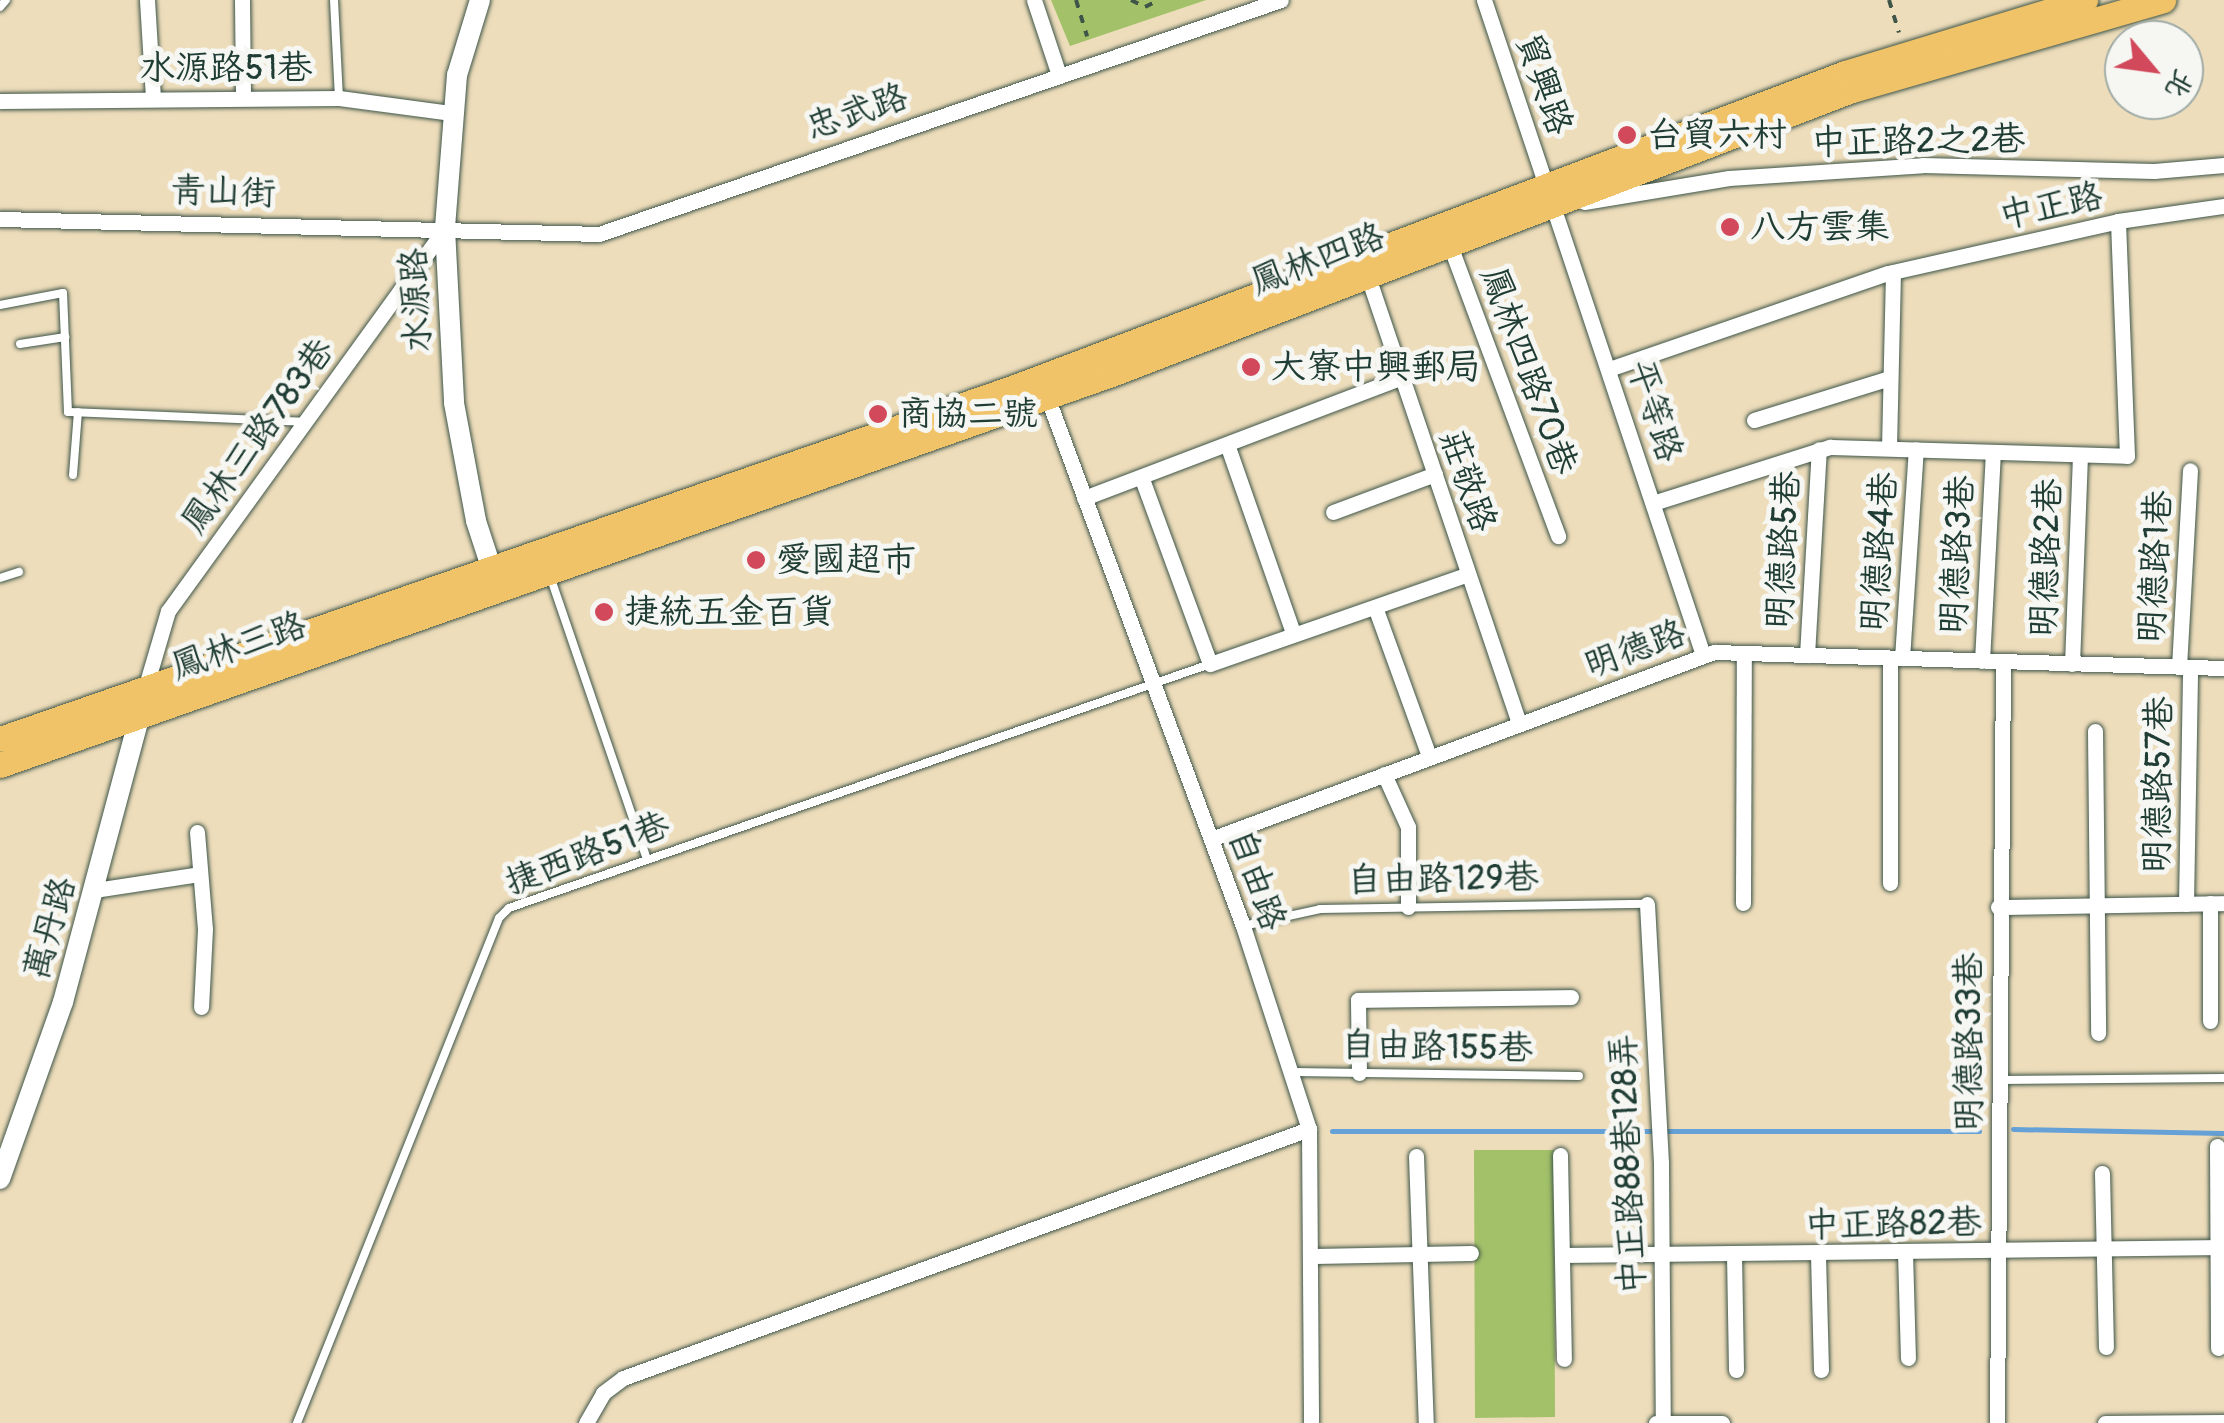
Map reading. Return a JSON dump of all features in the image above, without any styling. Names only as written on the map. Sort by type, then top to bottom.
[{"type":"main road","name":"鳳林四路","points":[[1552,197],[1845,72],[2085,0]]},
{"type":"main road","name":"鳳林四路","points":[[497,583],[550,576],[1552,197],[1852,90],[2162,0]]},
{"type":"main road","name":"鳳林四路","points":[[497,583],[1044,388]]},
{"type":"main road","name":"鳳林三路","points":[[0,739],[145,689],[497,583]]},
{"type":"main road","name":"鳳林三路","points":[[0,765],[141,717],[497,583]]},
{"type":"street","points":[[147,0],[152,98]]},
{"type":"street","points":[[242,0],[243,97]]},
{"type":"street","name":"水源路","points":[[480,0],[452,113],[444,229],[454,403],[497,583]]},
{"type":"street","points":[[1034,0],[1059,75]]},
{"type":"street","name":"忠武路","points":[[444,229],[599,234],[1281,0]]},
{"type":"street","name":"貿興路","points":[[1484,0],[1552,197]]},
{"type":"street","name":"水源路51巷","points":[[0,100],[339,98],[452,113]]},
{"type":"street","name":"中正路2之2巷","points":[[1552,197],[1730,178],[1922,166],[2154,171],[2224,165]]},
{"type":"street","name":"平等路","points":[[1552,197],[1703,655]]},
{"type":"street","name":"中正路","points":[[1610,369],[1892,272],[2118,221],[2224,206]]},
{"type":"street","name":"青山街","points":[[0,219],[444,229]]},
{"type":"street","points":[[1653,502],[1819,449],[2127,456],[2118,221]]},
{"type":"street","name":"鳳林三路783巷","points":[[145,689],[168,611],[444,229]]},
{"type":"street","name":"鳳林四路70巷","points":[[1446,237],[1558,536]]},
{"type":"street","name":"莊敬路","points":[[1365,268],[1519,722]]},
{"type":"street","points":[[1889,448],[1892,272]]},
{"type":"street","points":[[1084,498],[1228,447],[1402,377]]},
{"type":"street","points":[[1754,420],[1890,378]]},
{"type":"street","name":"自由路","points":[[1044,388],[1243,926],[1294,1072],[1309,1129],[1314,1256],[1311,1423]]},
{"type":"street","points":[[1228,447],[1294,633]]},
{"type":"street","name":"明德路5巷","points":[[1807,655],[1819,449]]},
{"type":"street","name":"明德路4巷","points":[[1890,884],[1896,658],[1916,449]]},
{"type":"street","name":"明德路3巷","points":[[1982,661],[1993,452]]},
{"type":"street","name":"明德路2巷","points":[[2072,664],[2080,455]]},
{"type":"street","name":"明德路1巷","points":[[2184,667],[2190,470]]},
{"type":"street","points":[[1333,512],[1435,474]]},
{"type":"street","points":[[1142,479],[1210,664],[1468,574]]},
{"type":"street","points":[[1375,606],[1429,756]]},
{"type":"street","points":[[1743,902],[1744,653]]},
{"type":"street","name":"明德路","points":[[1210,840],[1703,655],[1744,653],[2224,668]]},
{"type":"street","name":"明德路33巷","points":[[1997,1423],[1998,907],[2004,661]]},
{"type":"street","name":"明德路57巷","points":[[2184,667],[2186,904]]},
{"type":"street","name":"萬丹路","points":[[2,1168],[95,890],[145,689]]},
{"type":"street","points":[[2096,731],[2094,905],[2098,1033]]},
{"type":"street","points":[[1384,774],[1408,827],[1408,907]]},
{"type":"street","points":[[197,832],[200,1007]]},
{"type":"street","points":[[95,890],[200,874]]},
{"type":"street","points":[[1998,907],[2217,903],[2210,1021]]},
{"type":"street","name":"中正路88巷128弄","points":[[1647,904],[1662,1255],[1659,1423]]},
{"type":"street","points":[[1358,1073],[1358,1000],[1571,997]]},
{"type":"street","points":[[586,1423],[604,1393],[623,1378],[1309,1129]]},
{"type":"street","points":[[2217,1146],[2218,1348]]},
{"type":"street","name":"中正路88巷128弄","points":[[1560,1155],[1564,1359]]},
{"type":"street","points":[[1416,1156],[1423,1254],[1426,1423]]},
{"type":"street","points":[[2102,1174],[2108,1252],[2106,1347]]},
{"type":"street","name":"中正路82巷","points":[[1562,1254],[2108,1252],[2220,1247]]},
{"type":"street","points":[[1905,1252],[1908,1358]]},
{"type":"street","points":[[1314,1256],[1470,1253]]},
{"type":"street","points":[[1734,1255],[1736,1370]]},
{"type":"street","points":[[1818,1255],[1821,1370]]},
{"type":"street","points":[[2105,1423],[2224,1422]]},
{"type":"street","points":[[1659,1423],[1722,1423]]},
{"type":"lane","points":[[0,7],[6,0]]},
{"type":"lane","points":[[334,0],[339,98]]},
{"type":"lane","points":[[0,305],[63,293],[68,412],[305,422]]},
{"type":"lane","points":[[20,344],[65,337]]},
{"type":"lane","points":[[73,474],[78,412]]},
{"type":"lane","points":[[0,578],[18,572]]},
{"type":"lane","points":[[550,576],[647,859]]},
{"type":"lane","name":"捷西路51巷","points":[[297,1423],[499,918],[509,908],[1210,664]]},
{"type":"lane","name":"自由路129巷","points":[[1243,926],[1320,909],[1647,904]]},
{"type":"lane","name":"自由路155巷","points":[[1294,1072],[1578,1076]]},
{"type":"lane","points":[[2000,1080],[2224,1078]]},
{"type":"path","points":[[1076,0],[1087,36]]},
{"type":"path","points":[[1131,0],[1145,8]]},
{"type":"path","points":[[1145,8],[1159,0]]},
{"type":"path","points":[[1145,8],[1145,16]]},
{"type":"green space","points":[[1051,0],[1206,0],[1070,46]]},
{"type":"green space","points":[[1474,1150],[1554,1150],[1555,1417],[1475,1418]]},
{"type":"waterway","points":[[2013,1129],[2224,1133]]},
{"type":"waterway","points":[[1332,1131],[1979,1131]]},
{"type":"place","name":"台貿六村","points":[[1627,135]]},
{"type":"place","name":"八方雲集","points":[[1730,227]]},
{"type":"place","name":"大寮中興郵局","points":[[1251,367]]},
{"type":"place","name":"商協二號","points":[[878,414]]},
{"type":"place","name":"愛國超市","points":[[756,560]]},
{"type":"place","name":"捷統五金百貨","points":[[604,612]]}]
